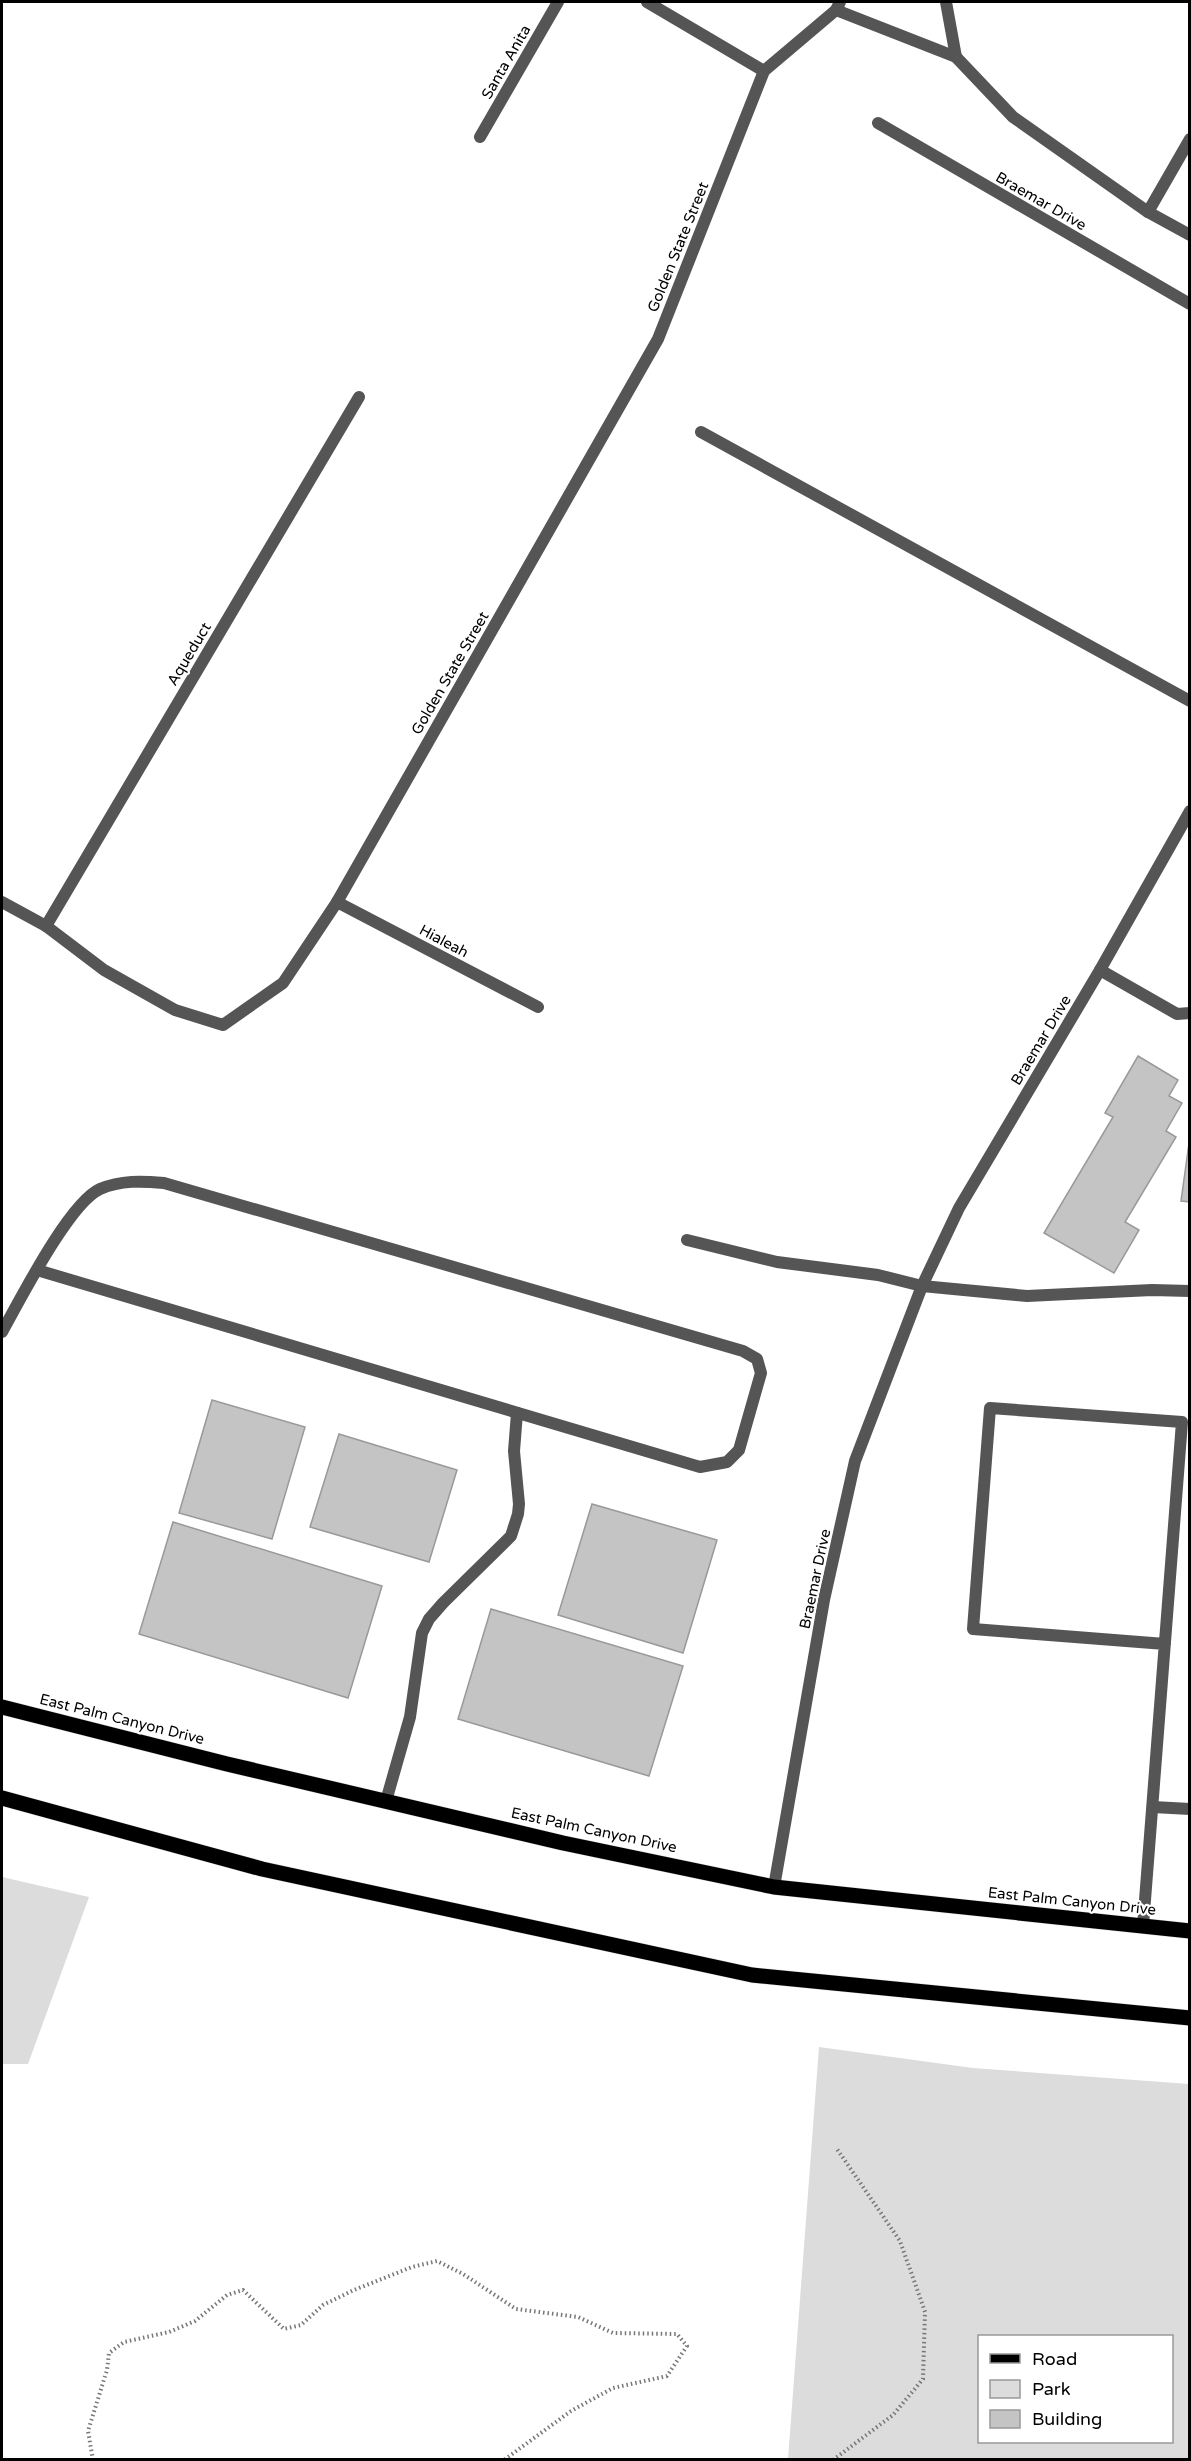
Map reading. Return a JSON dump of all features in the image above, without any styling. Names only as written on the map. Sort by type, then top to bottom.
[{"type":"main road","name":"East Palm Canyon Drive","points":[[2,1707],[563,1843],[774,1887],[1190,1931]]},
{"type":"main road","points":[[2,1798],[262,1869],[752,1975],[1190,2018]]},
{"type":"street","name":"Santa Anita","points":[[480,137],[558,2]]},
{"type":"street","points":[[647,2],[764,71],[838,6],[956,57],[1013,117],[1148,212],[1190,235]]},
{"type":"street","points":[[946,2],[956,57]]},
{"type":"street","name":"Golden State Street","points":[[2,902],[46,926],[104,970],[165,1004],[176,1010],[224,1025],[283,983],[337,902],[658,339],[764,71]]},
{"type":"street","name":"Braemar Drive","points":[[878,123],[1190,304]]},
{"type":"street","points":[[1148,212],[1190,139]]},
{"type":"street","name":"Aqueduct","points":[[46,926],[358,397]]},
{"type":"street","points":[[701,432],[1190,701]]},
{"type":"street","name":"Braemar Drive","points":[[774,1887],[824,1600],[855,1461],[922,1286],[959,1208],[1100,970],[1190,811]]},
{"type":"street","name":"Hialeah","points":[[337,902],[538,1007]]},
{"type":"street","points":[[1100,970],[1177,1014],[1190,1013]]},
{"type":"street","points":[[2,1332],[38,1270],[56,1239],[86,1199],[99,1189],[130,1181],[164,1183],[743,1351],[757,1359],[761,1373],[739,1450],[727,1462],[700,1467],[38,1270]]},
{"type":"street","points":[[687,1240],[777,1262],[878,1275],[922,1286],[1027,1296],[1152,1290],[1190,1291]]},
{"type":"street","points":[[1143,1926],[1153,1807],[1182,1422],[990,1408],[973,1629],[1165,1644]]},
{"type":"street","points":[[386,1801],[410,1717],[422,1633],[429,1619],[442,1603],[511,1536],[519,1504],[514,1451],[517,1413]]},
{"type":"street","points":[[1153,1807],[1190,1809]]},
{"type":"path","points":[[833,2460],[893,2415],[923,2379],[925,2312],[900,2241],[837,2149]]},
{"type":"path","points":[[93,2460],[88,2431],[107,2370],[109,2353],[124,2342],[169,2332],[195,2321],[227,2295],[243,2290],[284,2329],[301,2325],[323,2305],[354,2290],[412,2267],[438,2261],[463,2274],[516,2309],[578,2317],[613,2333],[677,2334],[687,2346],[667,2376],[613,2388],[571,2411],[504,2460]]},
{"type":"green space","points":[[2,1877],[89,1897],[28,2064],[2,2064]]},
{"type":"green space","points":[[819,2047],[973,2068],[1189,2084],[1189,2459],[788,2459]]},
{"type":"building","points":[[1138,1056],[1178,1080],[1169,1096],[1182,1103],[1166,1131],[1176,1137],[1125,1222],[1139,1230],[1114,1273],[1044,1233],[1113,1117],[1105,1113]]},
{"type":"building","points":[[1190,1136],[1190,1202],[1181,1201]]},
{"type":"building","points":[[212,1400],[305,1427],[272,1539],[179,1513]]},
{"type":"building","points":[[339,1434],[457,1470],[429,1562],[310,1527]]},
{"type":"building","points":[[592,1504],[717,1540],[683,1653],[558,1615]]},
{"type":"building","points":[[173,1522],[382,1586],[348,1698],[139,1634]]},
{"type":"building","points":[[491,1609],[683,1666],[649,1776],[458,1719]]}]
